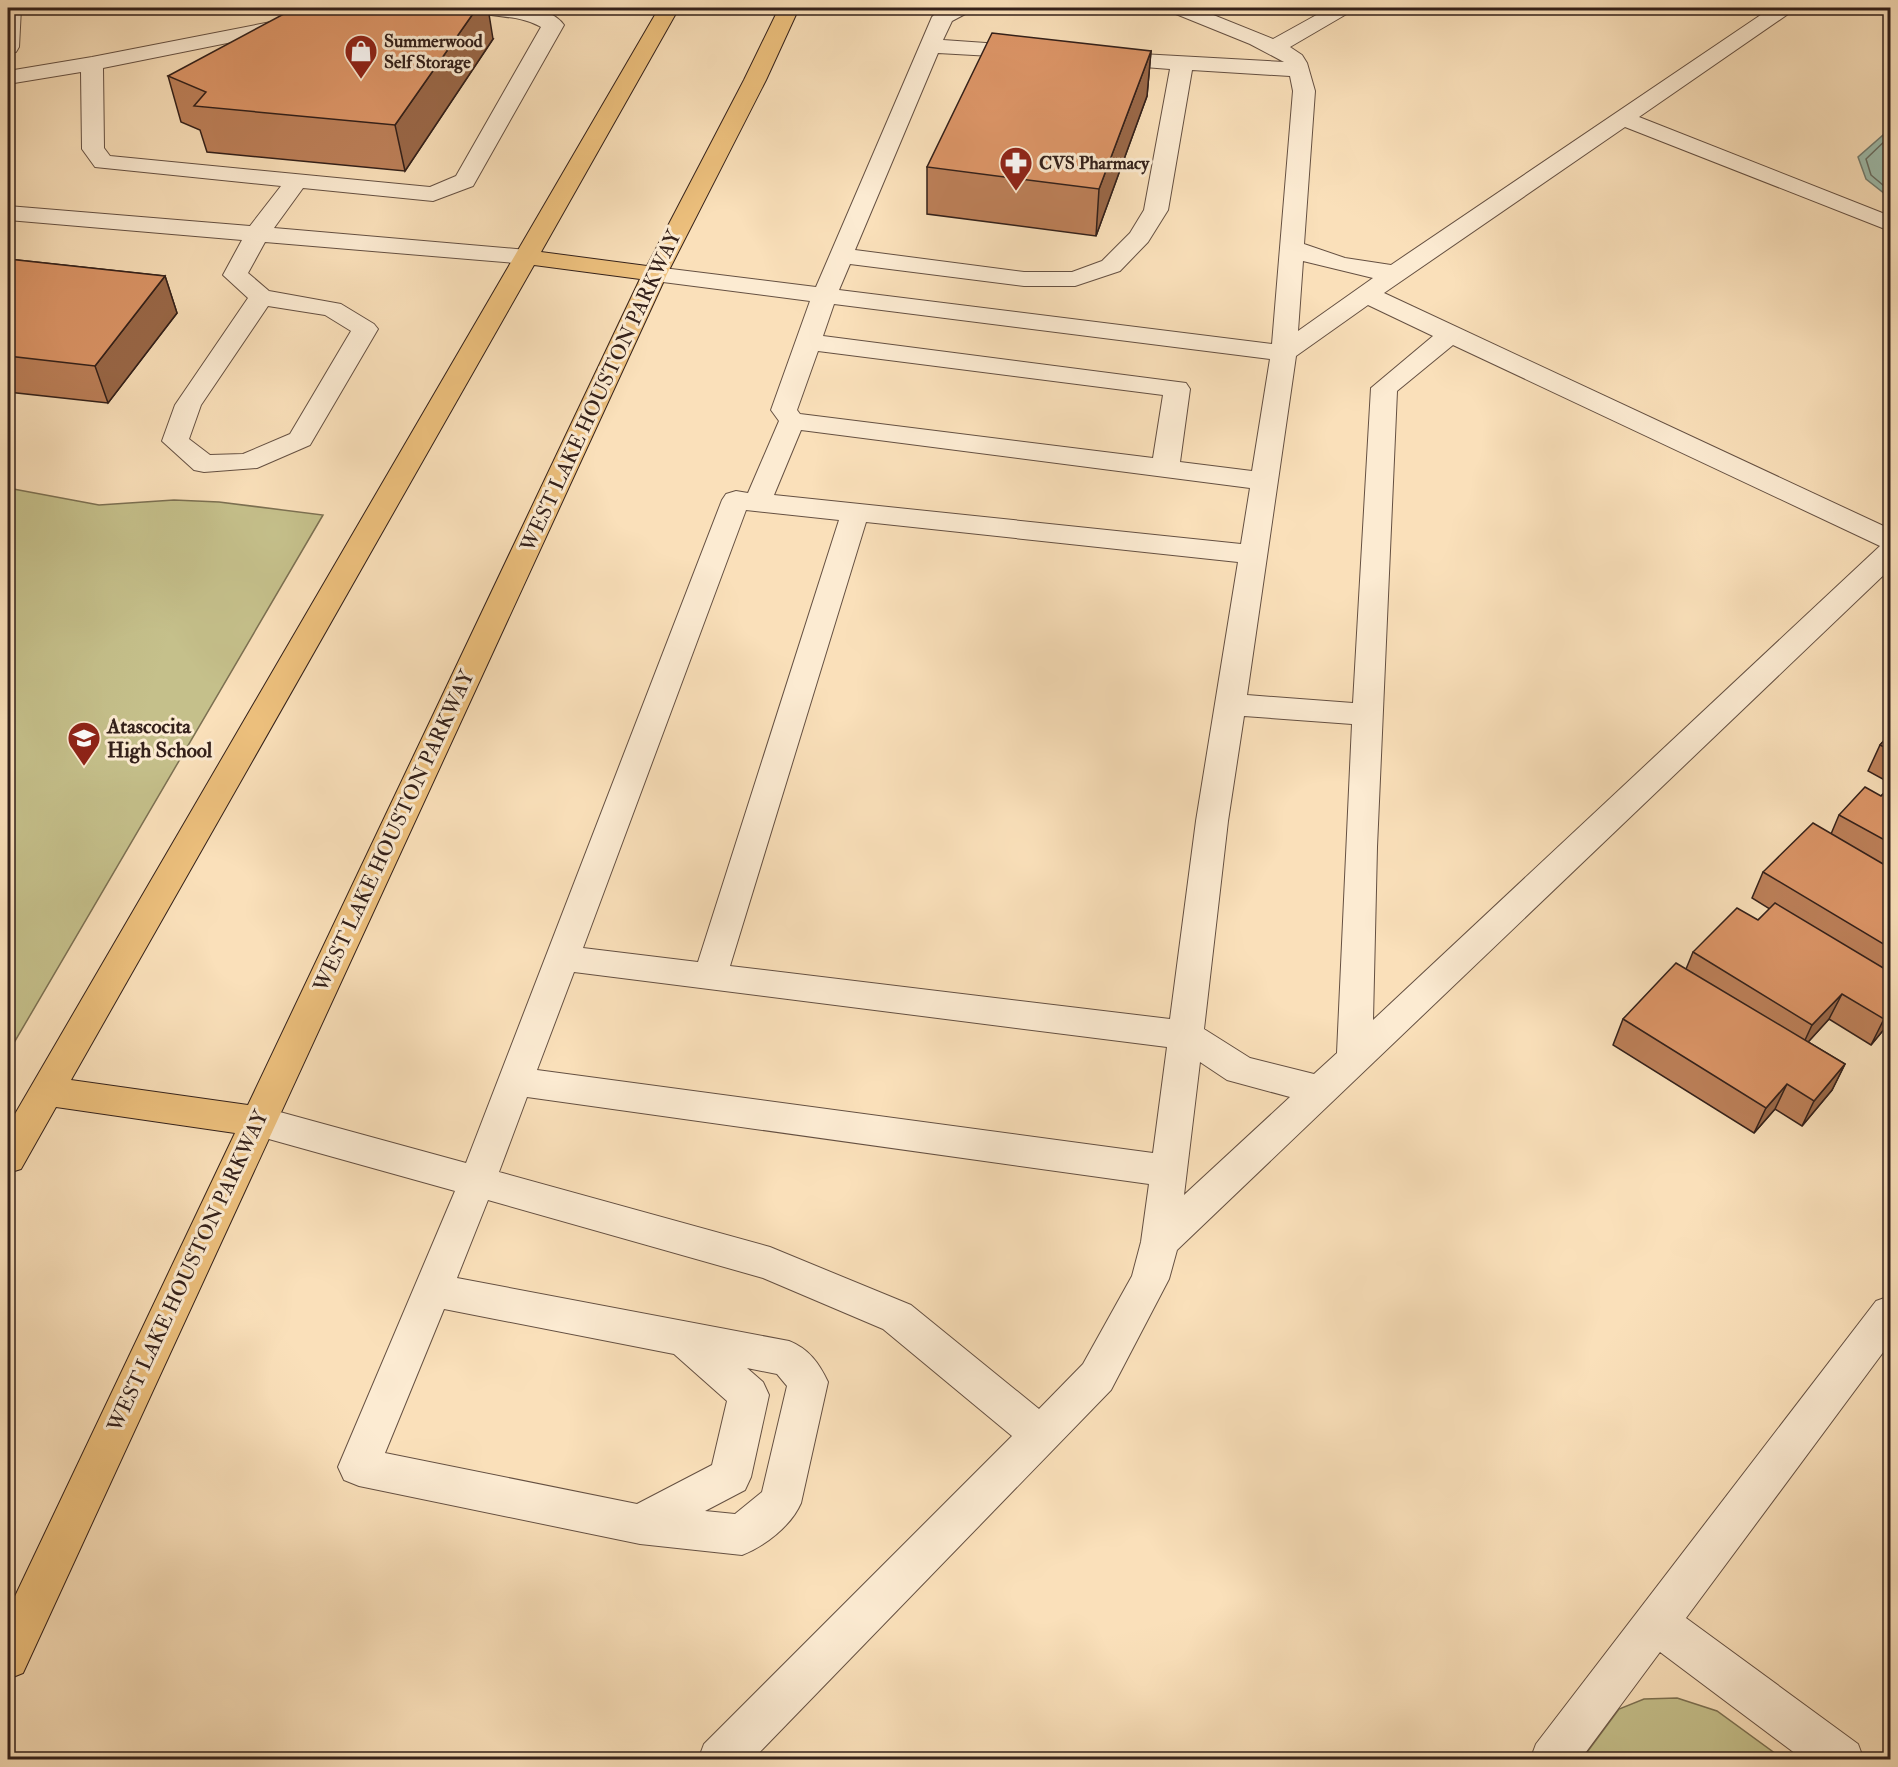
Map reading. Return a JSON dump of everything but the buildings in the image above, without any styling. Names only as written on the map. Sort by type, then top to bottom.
[{"type":"main road","points":[[8,1158],[669,8]]},
{"type":"main road","name":"WEST LAKE HOUSTON PARKWAY","points":[[8,1658],[655,274],[755,81],[789,8]]},
{"type":"main road","points":[[527,257],[655,274]]},
{"type":"main road","points":[[45,1091],[258,1121]]},
{"type":"street","points":[[8,47],[11,8]]},
{"type":"street","points":[[8,77],[92,64],[372,8]]},
{"type":"street","points":[[92,64],[93,149],[103,162],[433,194],[465,181],[553,25],[532,13],[483,8]]},
{"type":"street","points":[[962,8],[943,17],[930,46],[824,296],[784,410],[792,421],[1265,481]]},
{"type":"street","points":[[720,1760],[1097,1377],[1150,1278],[1160,1242],[1212,821],[1284,353],[1304,91],[1300,70],[1293,59],[1274,47],[1202,12],[1178,8]]},
{"type":"street","points":[[1274,47],[1343,8]]},
{"type":"street","points":[[655,274],[1284,353],[1365,294],[1784,8]]},
{"type":"street","points":[[930,46],[1044,54]]},
{"type":"street","points":[[1090,57],[1300,70]]},
{"type":"street","points":[[841,256],[1024,279],[1075,279],[1111,266],[1139,237],[1156,210],[1182,62]]},
{"type":"street","points":[[1622,118],[1890,224]]},
{"type":"street","points":[[261,297],[188,405],[175,441],[204,464],[247,462],[300,439],[365,329],[332,309],[261,297],[235,275],[257,234],[297,181]]},
{"type":"street","points":[[8,213],[527,257]]},
{"type":"street","points":[[1292,248],[1329,263],[1396,273]]},
{"type":"street","points":[[1365,294],[1890,540]]},
{"type":"street","points":[[1354,1059],[1360,847],[1369,715],[1369,664],[1384,388],[1450,334]]},
{"type":"street","points":[[809,342],[1177,389],[1166,470]]},
{"type":"street","points":[[758,501],[792,421]]},
{"type":"street","points":[[434,1290],[789,1359],[808,1382],[780,1503],[742,1535],[640,1524],[359,1467],[477,1182],[736,500],[1253,554]]},
{"type":"street","points":[[710,976],[855,514]]},
{"type":"street","points":[[1160,1242],[1890,553]]},
{"type":"street","points":[[1231,704],[1369,715]]},
{"type":"street","points":[[562,958],[1185,1035],[1240,1070],[1319,1090]]},
{"type":"street","points":[[516,1081],[1168,1171]]},
{"type":"street","points":[[258,1121],[770,1263],[897,1317],[1041,1435]]},
{"type":"street","points":[[1552,1760],[1890,1313]]},
{"type":"street","points":[[640,1524],[730,1477],[748,1395],[684,1338]]},
{"type":"street","points":[[1656,1622],[1842,1760]]},
{"type":"shaded area","name":"Atascocita High School","points":[[8,488],[99,505],[174,500],[219,502],[323,515],[8,1053]]},
{"type":"shaded area","points":[[1677,1698],[1717,1711],[1783,1759],[1582,1759],[1619,1709],[1644,1699]]},
{"type":"water","points":[[1890,129],[1890,198],[1866,179],[1858,157]]},
{"type":"place","name":"Summerwood Self Storage","points":[[361,80]]},
{"type":"place","name":"CVS Pharmacy","points":[[1016,192]]},
{"type":"place","name":"Atascocita High School","points":[[84,767]]}]
